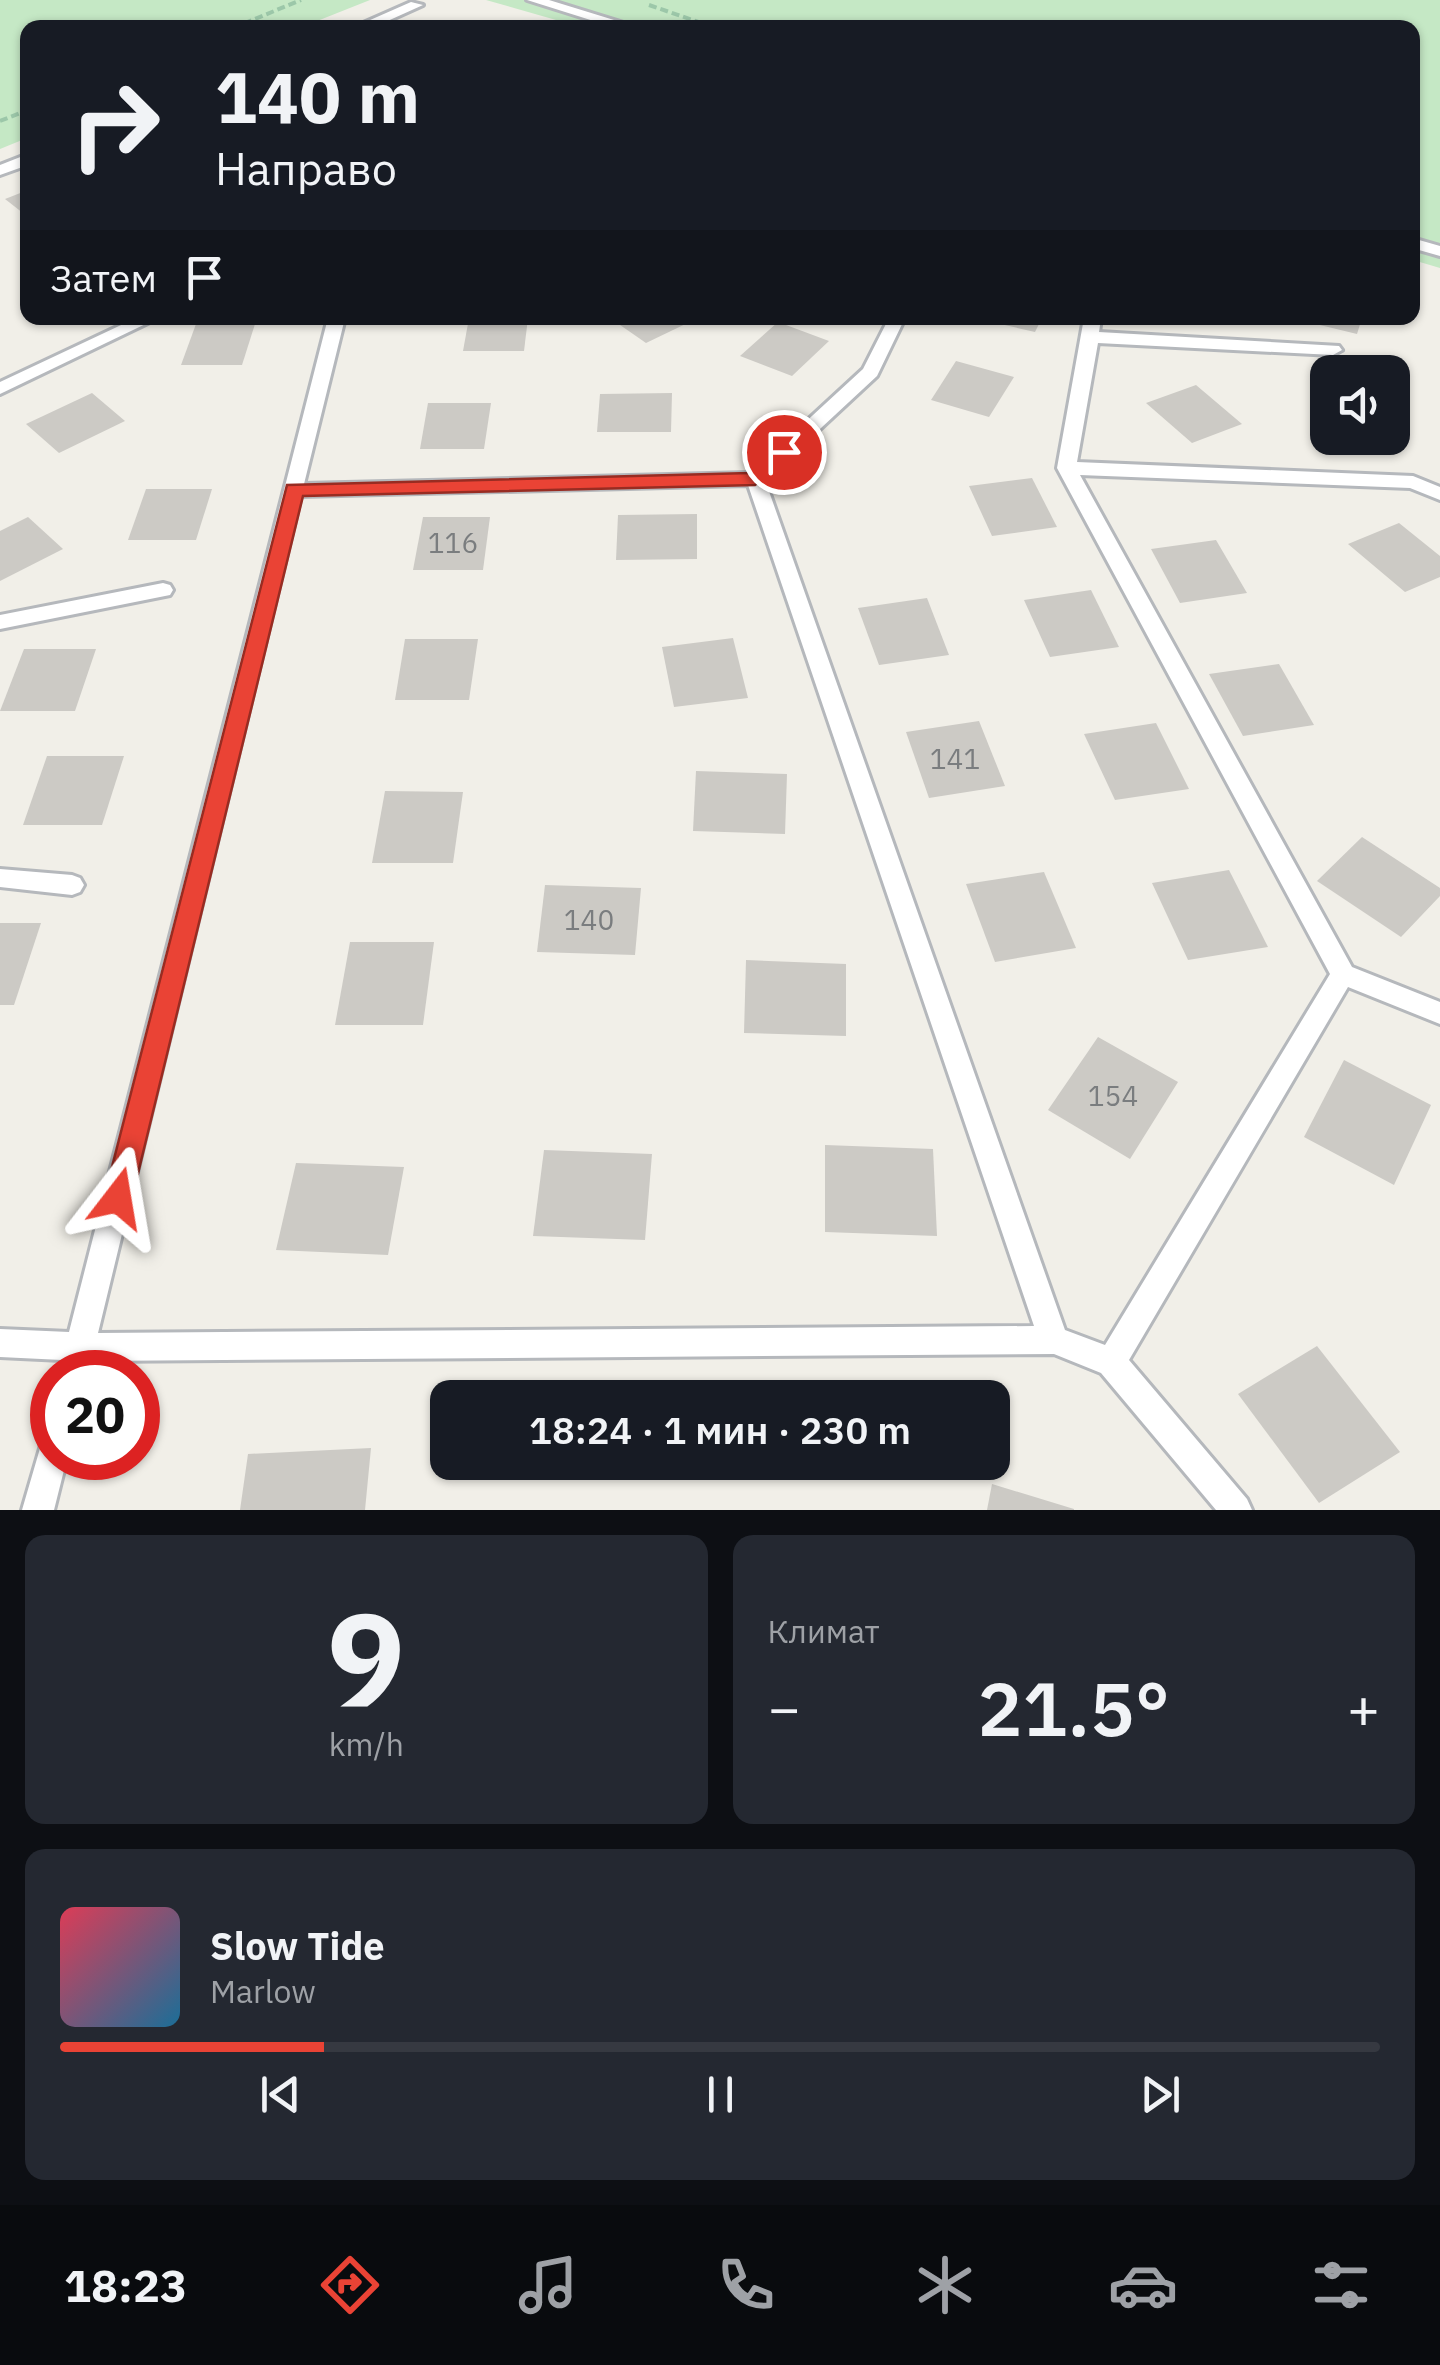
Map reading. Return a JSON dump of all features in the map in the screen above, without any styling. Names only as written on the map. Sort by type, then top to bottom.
[{"type":"lane","points":[[534,0],[605,20]]},
{"type":"lane","points":[[378,20],[416,3]]},
{"type":"lane","points":[[0,389],[134,325]]},
{"type":"lane","points":[[80,1350],[334,325]]},
{"type":"lane","points":[[294,490],[755,479],[870,372],[894,325]]},
{"type":"lane","points":[[1333,350],[1091,327],[1067,468],[1343,974],[1440,1014]]},
{"type":"lane","points":[[1067,468],[1413,482],[1440,494]]},
{"type":"lane","points":[[755,479],[1054,1340]]},
{"type":"lane","points":[[0,622],[162,590]]},
{"type":"lane","points":[[0,878],[72,885]]},
{"type":"lane","points":[[1111,1362],[1343,974]]},
{"type":"lane","points":[[160,1358],[1054,1340],[1111,1362],[1236,1510]]},
{"type":"lane","points":[[0,1343],[32,1350]]},
{"type":"lane","points":[[38,1510],[46,1480]]},
{"type":"path","points":[[252,20],[301,0]]},
{"type":"path","points":[[634,0],[693,20]]},
{"type":"green space","points":[[0,0],[370,0],[320,20],[20,20],[20,141],[0,149]]},
{"type":"green space","points":[[486,0],[1440,0],[1440,268],[1420,262],[1420,20],[556,20]]},
{"type":"building","points":[[20,193],[20,211],[5,199]]},
{"type":"building","points":[[196,325],[255,325],[242,365],[181,365]]},
{"type":"building","points":[[468,325],[527,325],[524,351],[463,351]]},
{"type":"building","points":[[620,325],[683,325],[646,343]]},
{"type":"building","points":[[775,325],[786,325],[829,341],[792,376],[740,356]]},
{"type":"building","points":[[1004,325],[1038,325],[1035,332]]},
{"type":"building","points":[[1320,325],[1360,325],[1357,334]]},
{"type":"building","points":[[956,361],[1014,377],[989,417],[931,400]]},
{"type":"building","points":[[1196,385],[1242,424],[1192,443],[1146,403]]},
{"type":"building","points":[[92,393],[125,421],[59,453],[26,424]]},
{"type":"building","points":[[672,393],[671,432],[597,432],[600,394]]},
{"type":"building","points":[[428,403],[491,403],[484,449],[420,449]]},
{"type":"building","points":[[1032,478],[1057,527],[992,536],[969,486]]},
{"type":"building","points":[[146,489],[212,489],[196,540],[128,540]]},
{"type":"building","points":[[697,514],[697,559],[616,560],[618,515]]},
{"type":"building","points":[[28,517],[63,549],[0,581],[0,531]]},
{"type":"building","points":[[423,517],[490,517],[483,570],[413,570]]},
{"type":"building","points":[[1399,523],[1440,556],[1440,577],[1405,592],[1348,544]]},
{"type":"building","points":[[1216,540],[1247,593],[1180,603],[1151,549]]},
{"type":"building","points":[[1091,590],[1119,647],[1050,657],[1024,600]]},
{"type":"building","points":[[927,598],[949,655],[879,665],[858,608]]},
{"type":"building","points":[[733,638],[748,698],[674,707],[662,647]]},
{"type":"building","points":[[405,639],[478,639],[469,700],[395,700]]},
{"type":"building","points":[[24,649],[96,649],[75,711],[0,711]]},
{"type":"building","points":[[1279,664],[1314,725],[1243,736],[1209,674]]},
{"type":"building","points":[[979,721],[1005,786],[929,798],[906,732]]},
{"type":"building","points":[[1156,723],[1189,789],[1115,800],[1084,734]]},
{"type":"building","points":[[47,756],[124,756],[102,825],[23,825]]},
{"type":"building","points":[[696,771],[787,774],[785,834],[693,831]]},
{"type":"building","points":[[385,791],[463,792],[453,863],[372,863]]},
{"type":"building","points":[[1362,837],[1440,888],[1440,896],[1401,937],[1317,881]]},
{"type":"building","points":[[1229,870],[1268,947],[1188,960],[1152,883]]},
{"type":"building","points":[[1044,872],[1076,948],[995,962],[966,884]]},
{"type":"building","points":[[545,885],[641,888],[635,955],[537,952]]},
{"type":"building","points":[[0,923],[41,923],[14,1005],[0,1005]]},
{"type":"building","points":[[350,942],[434,942],[423,1025],[335,1025]]},
{"type":"building","points":[[746,960],[846,964],[846,1036],[744,1033]]},
{"type":"building","points":[[1098,1037],[1178,1082],[1130,1159],[1048,1110]]},
{"type":"building","points":[[1344,1060],[1431,1105],[1394,1185],[1304,1137]]},
{"type":"building","points":[[825,1145],[933,1149],[937,1236],[825,1232]]},
{"type":"building","points":[[544,1150],[652,1154],[645,1240],[533,1236]]},
{"type":"building","points":[[296,1163],[404,1167],[388,1255],[276,1250]]},
{"type":"building","points":[[1317,1346],[1400,1452],[1319,1503],[1238,1394]]},
{"type":"building","points":[[371,1448],[365,1510],[240,1510],[248,1454]]},
{"type":"building","points":[[992,1484],[1074,1509],[1074,1510],[987,1510]]},
{"type":"route","points":[[118,1198],[294,490],[755,479],[784,452]]}]
